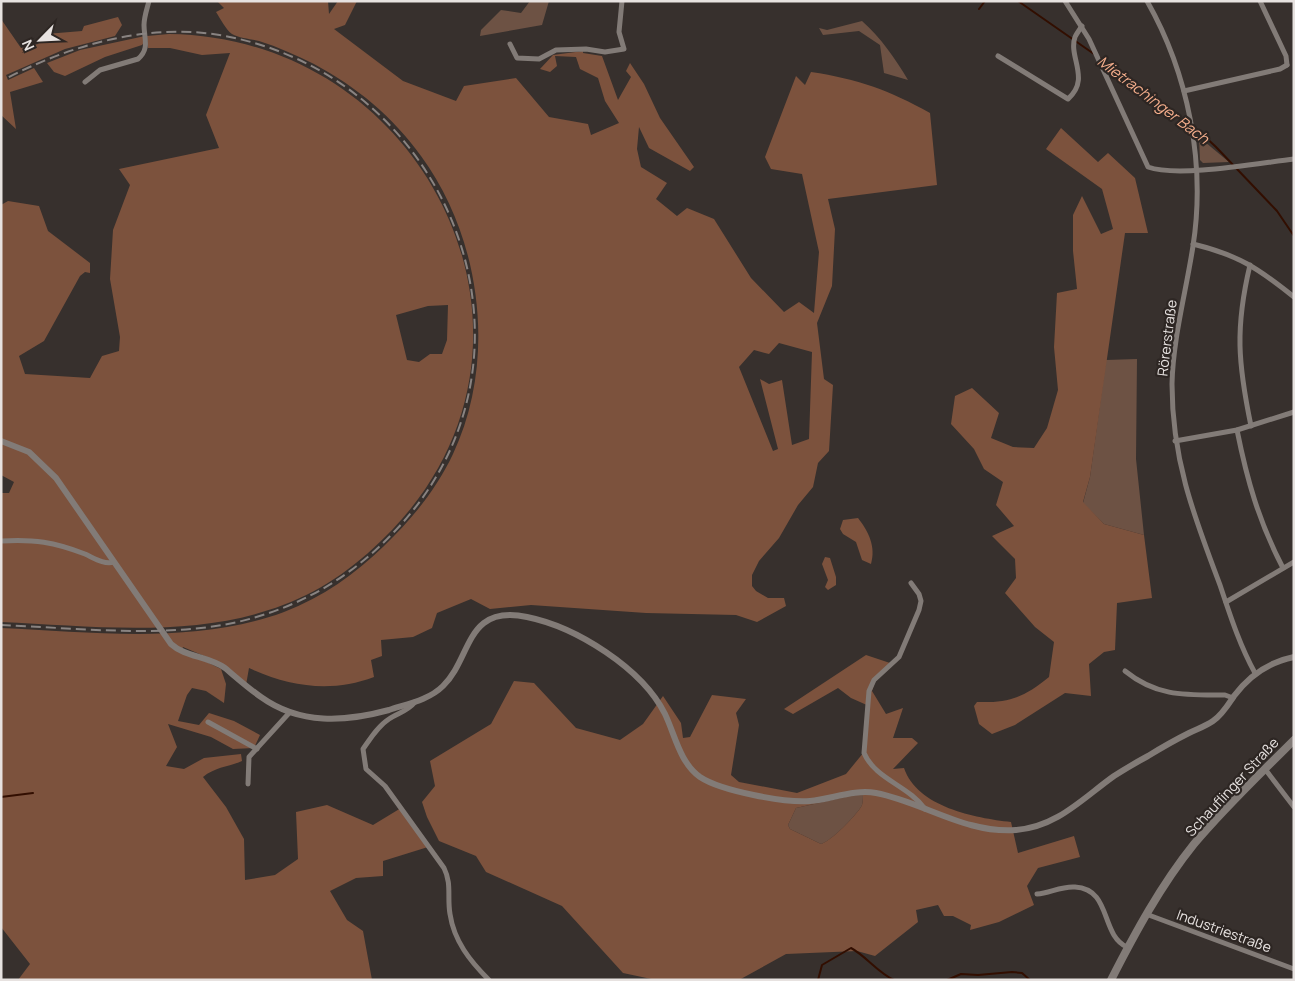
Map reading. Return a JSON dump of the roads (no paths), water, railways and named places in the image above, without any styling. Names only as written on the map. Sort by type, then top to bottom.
[{"type":"main road","name":"Schauflinger Straße","points":[[1111,980],[1146,914],[1194,845],[1232,801],[1294,740]]},
{"type":"street","points":[[85,82],[106,68],[138,59],[145,51],[144,24],[149,1]]},
{"type":"street","points":[[510,44],[517,58],[539,59],[556,50],[586,49],[605,52],[624,49],[619,32],[622,1]]},
{"type":"street","points":[[1065,1],[1082,26],[1094,49],[1148,167],[1156,170],[1196,170],[1294,159]]},
{"type":"street","name":"Rörerstraße","points":[[1147,1],[1164,37],[1184,91],[1191,123],[1196,170],[1193,244],[1174,356],[1172,392],[1175,441],[1185,489],[1226,602],[1255,673]]},
{"type":"street","points":[[1260,1],[1286,56],[1286,64]]},
{"type":"street","points":[[998,56],[1068,99],[1078,86],[1075,38],[1082,26]]},
{"type":"street","points":[[1184,91],[1280,69],[1286,64]]},
{"type":"street","points":[[1286,64],[1294,66]]},
{"type":"street","points":[[1193,244],[1233,255],[1294,297]]},
{"type":"street","points":[[1250,265],[1242,302],[1239,363],[1251,426]]},
{"type":"street","points":[[1175,441],[1237,430],[1294,412]]},
{"type":"street","points":[[1237,430],[1254,503],[1283,568]]},
{"type":"street","points":[[1,441],[29,452],[47,467],[155,623],[175,648],[222,666],[261,698],[290,712],[311,718],[341,719],[415,702],[433,694],[448,682],[465,646],[482,626],[499,617],[527,617],[585,640],[631,672],[659,704],[689,766],[709,782],[788,800],[812,800],[852,793],[874,793],[925,809],[953,822],[1003,830],[1020,830],[1066,814],[1113,777],[1177,739],[1212,722],[1255,673],[1270,664],[1294,657]]},
{"type":"street","points":[[1,541],[34,539],[76,551],[108,564],[114,562]]},
{"type":"street","points":[[1226,602],[1294,562]]},
{"type":"street","points":[[910,583],[919,594],[921,601],[919,610],[899,657],[874,680],[869,690],[864,752],[868,761],[889,780],[920,802],[925,809]]},
{"type":"street","points":[[1125,671],[1158,691],[1224,695],[1233,698]]},
{"type":"street","points":[[415,702],[409,709],[387,720],[372,736],[363,749],[366,769],[385,786],[444,868],[449,879],[450,913],[455,933],[473,963],[489,980]]},
{"type":"street","points":[[248,784],[248,757],[290,712]]},
{"type":"street","points":[[208,722],[257,749]]},
{"type":"street","points":[[1265,769],[1294,807]]},
{"type":"street","points":[[1037,894],[1060,887],[1077,887],[1092,891],[1100,900],[1116,938],[1127,947]]},
{"type":"street","name":"Industriestraße","points":[[1146,914],[1294,969]]},
{"type":"waterway","points":[[979,9],[985,1]]},
{"type":"waterway","name":"Mietrachinger Bach","points":[[1018,1],[1094,54]]},
{"type":"waterway","name":"Mietrachinger Bach","points":[[1100,58],[1161,106],[1200,132],[1277,211],[1294,236]]},
{"type":"waterway","points":[[1,797],[33,793]]},
{"type":"waterway","points":[[818,980],[822,965],[851,948],[894,980]]},
{"type":"waterway","points":[[947,980],[961,974],[978,975],[1012,972],[1022,973],[1030,980]]},
{"type":"railway","points":[[1,625],[128,631],[193,629],[224,625],[253,618],[293,604],[329,585],[363,561],[394,532],[444,463],[470,388],[474,311],[458,236],[423,166],[371,107],[305,63],[225,36],[197,32],[169,32],[141,34],[85,46],[58,55],[7,78]]}]
